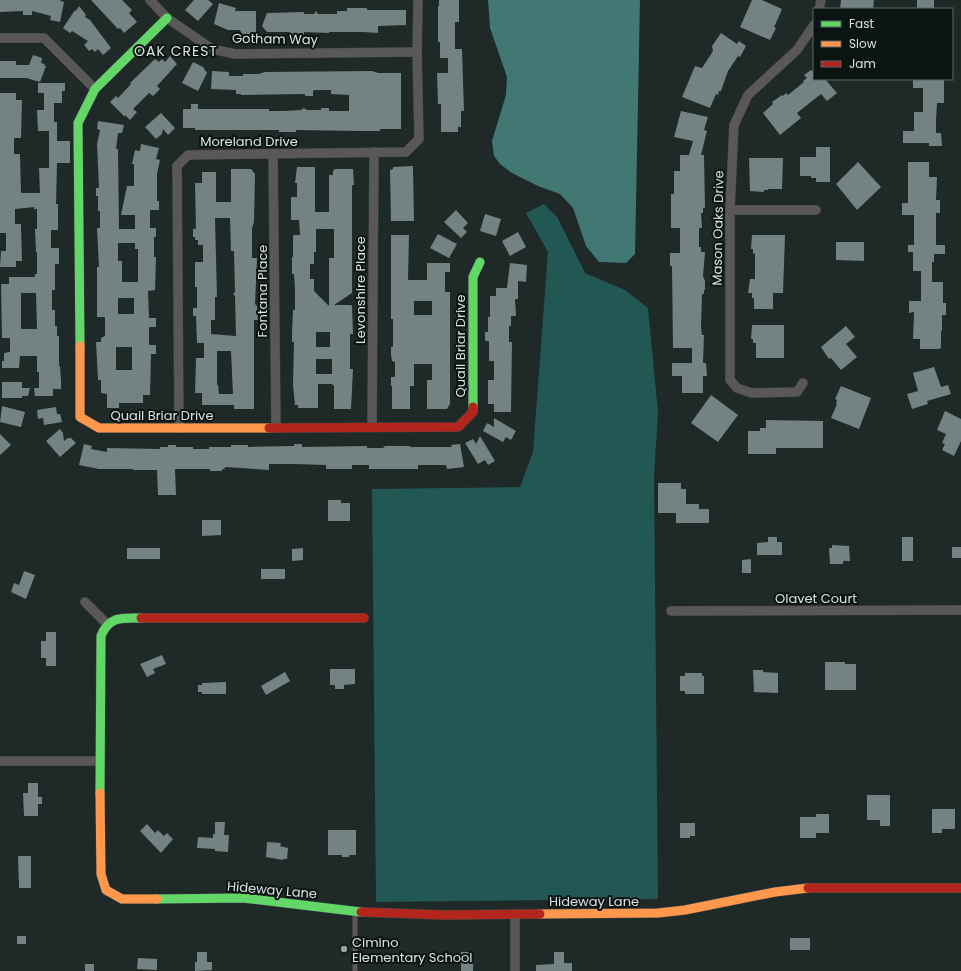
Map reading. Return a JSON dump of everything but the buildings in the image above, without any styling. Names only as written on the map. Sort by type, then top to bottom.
[{"type":"street","name":"Gotham Way","points":[[150,0],[167,18],[212,48],[235,54],[417,52]]},
{"type":"street","name":"Moreland Drive","points":[[179,428],[177,166],[188,155],[406,152],[419,139],[417,52],[418,0]]},
{"type":"street","name":"Quail Briar Drive","points":[[167,18],[95,89],[78,123],[80,417],[99,428],[458,427],[473,412],[472,277],[480,262]]},
{"type":"street","name":"Mason Oaks Drive","points":[[803,383],[797,392],[752,393],[737,388],[730,380],[730,210],[734,125],[748,95],[797,50],[813,26]]},
{"type":"street","points":[[0,38],[44,38],[95,89]]},
{"type":"street","name":"Levonshire Place","points":[[372,428],[374,152]]},
{"type":"street","name":"Fontana Place","points":[[273,155],[276,428]]},
{"type":"street","points":[[730,210],[816,210]]},
{"type":"street","points":[[85,602],[108,625],[113,621],[124,618],[364,618]]},
{"type":"street","name":"Olavet Court","points":[[671,612],[961,610]]},
{"type":"street","name":"Hideway Lane","points":[[108,625],[103,630],[101,636],[99,761],[101,874],[106,890],[122,899],[243,898],[355,912],[445,915],[658,913],[685,910],[774,892],[811,888],[961,888]]},
{"type":"street","points":[[0,761],[99,761]]},
{"type":"street","points":[[515,914],[515,971]]},
{"type":"lane","points":[[355,912],[355,971]]},
{"type":"shaded area","points":[[488,0],[640,0],[635,254],[626,263],[599,262],[586,246],[573,208],[560,194],[538,186],[512,173],[500,164],[494,156],[492,141],[506,95],[507,77],[490,28]]},
{"type":"shaded area","points":[[544,204],[557,217],[585,273],[625,290],[648,308],[658,412],[654,477],[658,899],[376,902],[372,489],[520,487],[533,452],[548,252],[526,213]]},
{"type":"traffic: fast","points":[[80,346],[78,123],[95,89],[167,18]]},
{"type":"traffic: fast","points":[[473,407],[473,277],[480,262]]},
{"type":"traffic: fast","points":[[100,793],[101,636],[104,629],[112,622],[122,618],[141,618]]},
{"type":"traffic: fast","points":[[157,899],[243,898],[361,912]]},
{"type":"traffic: slow","points":[[80,346],[80,417],[99,428],[269,428]]},
{"type":"traffic: slow","points":[[100,793],[101,874],[106,890],[122,899],[157,899]]},
{"type":"traffic: slow","points":[[540,914],[658,913],[685,910],[775,892],[808,888]]},
{"type":"traffic: jam","points":[[269,428],[458,427],[473,412],[473,407]]},
{"type":"traffic: jam","points":[[141,618],[364,618]]},
{"type":"traffic: jam","points":[[808,888],[961,888]]},
{"type":"traffic: jam","points":[[361,912],[445,915],[540,914]]},
{"type":"place","name":"Cimino Elementary School","points":[[344,949]]},
{"type":"district","name":"OAK CREST","points":[[176,51]]}]
